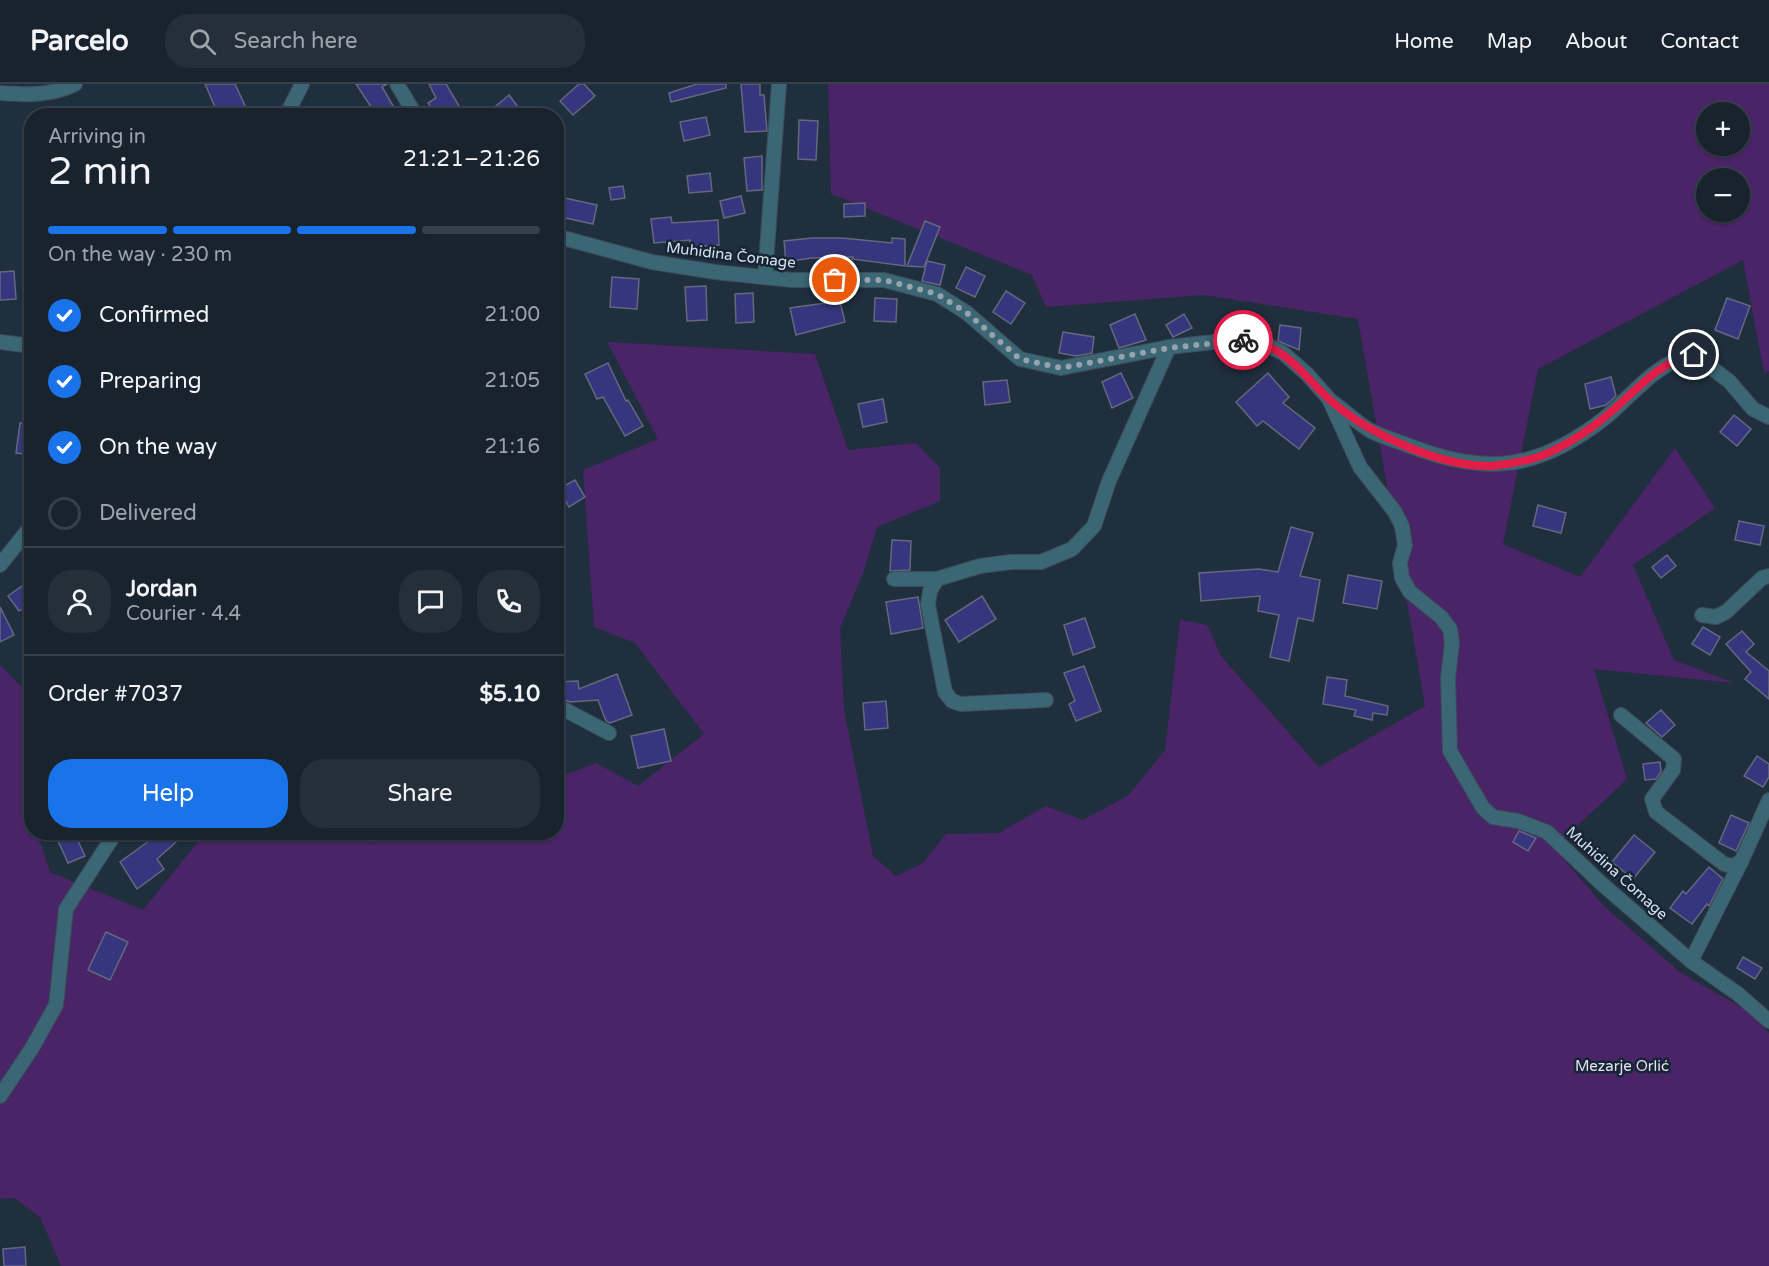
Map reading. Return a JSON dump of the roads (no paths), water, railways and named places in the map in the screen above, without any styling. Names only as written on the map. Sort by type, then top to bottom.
[{"type":"street","points":[[0,93],[44,94],[60,92],[75,84]]},
{"type":"street","points":[[290,108],[302,84]]},
{"type":"street","points":[[398,84],[412,108]]},
{"type":"street","points":[[765,277],[779,84]]},
{"type":"street","name":"Muhidina Čomage","points":[[564,238],[652,262],[765,277],[884,280],[937,294],[967,313],[1020,359],[1061,368],[1169,348],[1240,339],[1263,343],[1283,353],[1307,374],[1329,399],[1360,467],[1395,512],[1402,526],[1405,544],[1400,563],[1402,578],[1410,592],[1441,617],[1449,629],[1452,643],[1448,678],[1450,752],[1483,808],[1493,817],[1518,821],[1547,832],[1691,961],[1738,994],[1769,1021]]},
{"type":"street","points":[[0,342],[24,345]]},
{"type":"street","points":[[894,579],[938,579],[980,566],[1041,562],[1072,549],[1094,526],[1109,481],[1169,348]]},
{"type":"street","points":[[1329,399],[1371,431],[1445,460],[1487,466],[1534,459],[1569,441],[1605,417],[1651,376],[1682,357],[1694,355],[1729,381],[1754,409],[1769,417]]},
{"type":"street","points":[[0,565],[24,535]]},
{"type":"street","points":[[1702,615],[1716,617],[1726,612],[1762,578],[1769,576]]},
{"type":"street","points":[[938,579],[930,591],[928,605],[945,692],[952,700],[961,704],[1046,700]]},
{"type":"street","points":[[564,709],[609,733]]},
{"type":"street","points":[[1621,715],[1674,759],[1673,770],[1652,799],[1656,812],[1724,864],[1732,866],[1741,862]]},
{"type":"street","points":[[1691,961],[1741,862],[1769,800]]},
{"type":"street","points":[[0,1096],[32,1048],[56,1005],[66,909],[111,840]]},
{"type":"park label","name":"Mezarje Orlić","points":[[1622,1066]]}]
